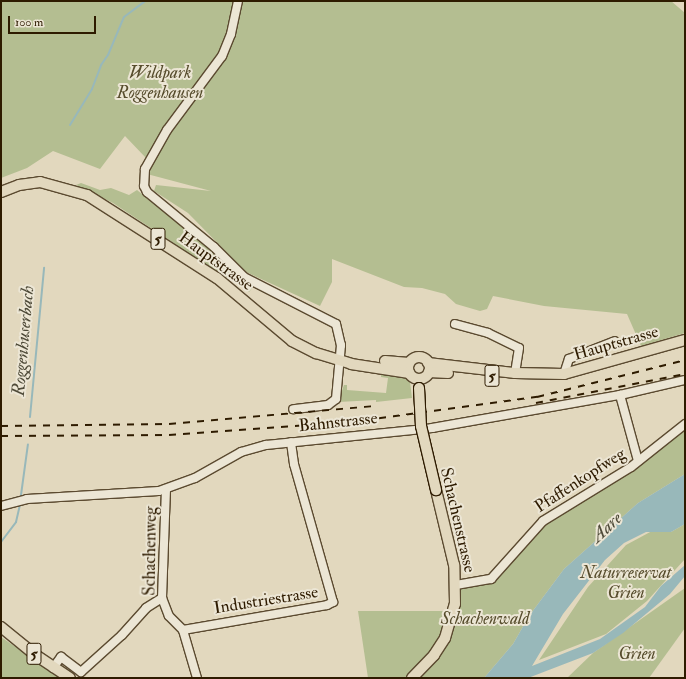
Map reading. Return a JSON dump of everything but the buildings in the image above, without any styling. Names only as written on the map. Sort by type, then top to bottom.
[{"type":"main road","name":"Hauptstrasse","points":[[1,192],[19,185],[40,182],[87,195],[217,278],[292,341],[316,353],[340,359],[352,357],[409,368],[417,358],[428,368],[524,378],[542,378],[685,340]]},
{"type":"main road","points":[[409,368],[419,384],[428,368]]},
{"type":"main road","name":"Hauptstrasse","points":[[428,368],[559,374]]},
{"type":"main road","name":"Schachenstrasse","points":[[412,678],[434,655],[445,638],[455,604],[456,585],[454,565],[422,426],[419,384]]},
{"type":"main road","name":"5","points":[[1,627],[52,668],[70,678]]},
{"type":"street","points":[[238,1],[231,34],[222,56],[167,130],[145,170],[144,186],[147,192],[214,247],[244,278],[333,320],[339,333],[340,359],[338,393],[335,401],[326,406],[293,409]]},
{"type":"street","points":[[455,324],[488,333],[519,348],[515,373]]},
{"type":"street","points":[[559,374],[569,359],[615,341]]},
{"type":"street","name":"Bahnstrasse","points":[[1,506],[26,499],[120,495],[166,489],[196,478],[242,452],[266,445],[432,428],[620,396],[685,380]]},
{"type":"street","points":[[620,396],[638,461]]},
{"type":"street","name":"Pfaffenkopfweg","points":[[456,585],[490,579],[543,521],[638,461],[685,424]]},
{"type":"street","name":"Industriestrasse","points":[[183,630],[332,603],[330,585],[294,464],[291,442]]},
{"type":"street","name":"Schachenweg","points":[[166,489],[162,598],[169,616],[183,630]]},
{"type":"street","points":[[52,668],[61,657],[81,672],[122,635],[146,608],[162,598]]},
{"type":"street","points":[[183,630],[197,678]]},
{"type":"green space","name":"Wildpark Roggenhausen","points":[[1,1],[671,1],[685,13],[685,333],[641,346],[627,314],[544,306],[493,296],[487,309],[480,311],[456,304],[445,294],[422,288],[404,287],[332,259],[332,282],[320,306],[246,272],[188,213],[154,191],[156,185],[211,191],[147,174],[146,158],[125,136],[100,169],[53,151],[27,168],[1,178]]},
{"type":"green space","points":[[81,183],[100,190],[111,188],[129,195],[137,190],[208,247],[236,277],[253,287],[249,292],[232,279],[222,275],[113,203],[76,185]]},
{"type":"green space","points":[[397,373],[410,382],[412,398],[376,402],[376,400],[338,402],[344,385],[347,385],[347,390],[386,393],[388,378],[381,377],[381,374]]},
{"type":"green space","name":"Schachenwald","points":[[685,426],[685,474],[638,503],[564,569],[529,616],[513,644],[484,678],[368,678],[358,611],[450,611],[456,585],[486,581],[535,528],[631,467]]},
{"type":"green space","name":"Naturreservat Grien","points":[[685,524],[685,559],[647,601],[606,634],[539,660],[588,587],[626,545],[652,531],[671,532]]},
{"type":"green space","name":"Grien","points":[[685,588],[685,628],[649,678],[567,678],[593,653]]},
{"type":"green space","points":[[1,637],[45,667],[63,678],[1,678]]},
{"type":"water","points":[[685,474],[685,524],[671,532],[646,532],[624,543],[605,560],[563,614],[532,666],[600,639],[645,607],[661,586],[685,565],[685,576],[670,594],[623,633],[593,653],[528,678],[484,678],[513,644],[529,616],[564,569],[638,503]]},
{"type":"waterway","name":"Roggenhuserbach","points":[[70,125],[92,89],[101,65],[108,55],[124,17],[145,1]]},
{"type":"waterway","name":"Roggenhuserbach","points":[[30,417],[44,268]]},
{"type":"waterway","name":"Roggenhuserbach","points":[[21,495],[28,444]]},
{"type":"waterway","name":"Roggenhuserbach","points":[[1,542],[16,522],[20,505]]},
{"type":"railway","points":[[1,436],[169,435],[351,422],[537,397],[685,360]]},
{"type":"railway","points":[[536,403],[685,374]]},
{"type":"railway","points":[[1,426],[169,424],[376,406]]},
{"type":"water label","name":"Aare","points":[[607,528]]}]
